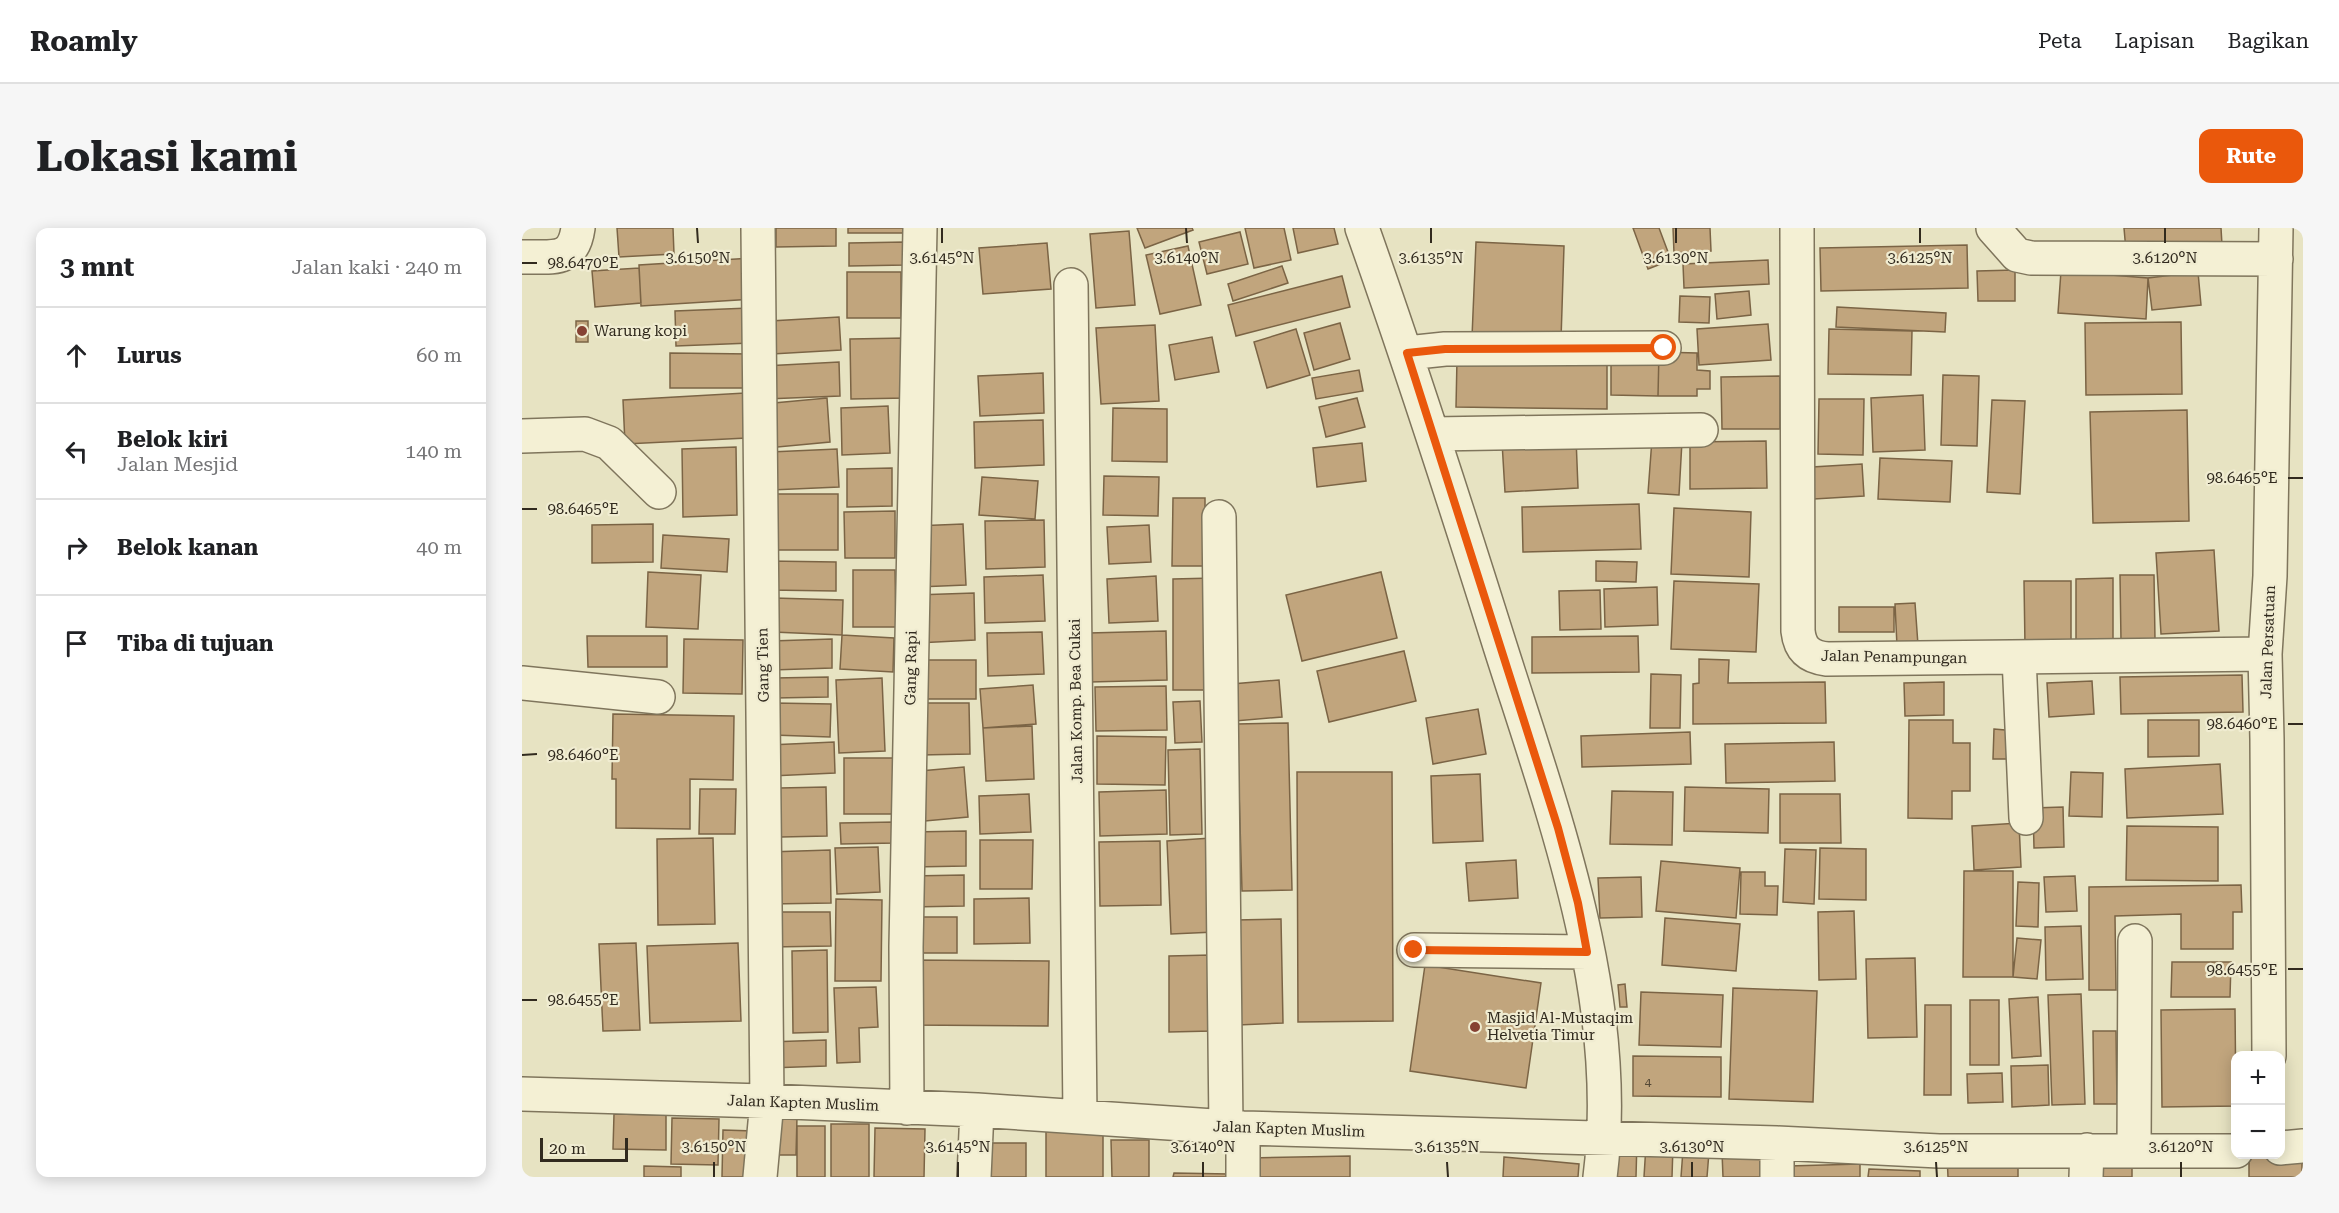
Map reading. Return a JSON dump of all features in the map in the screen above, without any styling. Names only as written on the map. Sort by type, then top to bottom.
[{"type":"street","points":[[522,257],[560,257],[569,252],[576,241],[578,228]]},
{"type":"street","name":"Gang Tien","points":[[758,228],[767,1101],[760,1177]]},
{"type":"street","name":"Gang Rapi","points":[[907,1108],[906,947],[920,228]]},
{"type":"street","points":[[1362,228],[1407,353],[1433,434],[1558,828],[1578,903],[1596,995],[1602,1059],[1605,1137],[1600,1177]]},
{"type":"street","name":"Jalan Penampungan","points":[[1797,228],[1799,641],[1803,649],[1810,654],[1827,659],[2265,654]]},
{"type":"street","points":[[1993,228],[2017,255],[2031,258],[2276,244]]},
{"type":"street","name":"Jalan Persatuan","points":[[2269,1051],[2268,751],[2265,654],[2270,576],[2276,244]]},
{"type":"street","name":"Jalan Komp. Bea Cukai","points":[[1071,285],[1080,1117]]},
{"type":"street","points":[[1407,353],[1445,349],[1664,348]]},
{"type":"street","points":[[1433,434],[1701,430]]},
{"type":"street","points":[[522,436],[585,434],[609,444],[659,492]]},
{"type":"street","points":[[1219,517],[1234,1128],[1243,1177]]},
{"type":"street","points":[[2019,657],[2026,818]]},
{"type":"street","points":[[522,683],[658,697]]},
{"type":"street","points":[[2134,1150],[2135,941]]},
{"type":"street","points":[[1414,950],[1587,952]]},
{"type":"street","name":"Jalan Kapten Muslim","points":[[522,1094],[977,1110],[1234,1128],[1777,1143],[1938,1164],[2086,1163],[2134,1150],[2231,1153]]},
{"type":"street","points":[[974,1177],[977,1110]]},
{"type":"street","points":[[1777,1143],[1777,1177]]},
{"type":"street","points":[[2285,1148],[2303,1146]]},
{"type":"street","points":[[2236,1159],[2236,1177]]},
{"type":"building","points":[[617,228],[673,228],[674,254],[619,257]]},
{"type":"building","points":[[776,228],[836,228],[836,246],[776,247]]},
{"type":"building","points":[[848,228],[911,228],[911,233],[848,233]]},
{"type":"building","points":[[1137,228],[1192,228],[1193,230],[1145,248]]},
{"type":"building","points":[[1245,228],[1284,228],[1291,260],[1254,268]]},
{"type":"building","points":[[1293,228],[1334,228],[1338,244],[1298,253]]},
{"type":"building","points":[[1633,228],[1659,228],[1671,260],[1648,269]]},
{"type":"building","points":[[1673,228],[1710,228],[1711,251],[1674,253]]},
{"type":"building","points":[[2124,228],[2221,228],[2222,245],[2126,251]]},
{"type":"building","points":[[1129,231],[1135,305],[1096,308],[1090,234]]},
{"type":"building","points":[[1240,232],[1248,264],[1207,274],[1199,242]]},
{"type":"building","points":[[906,242],[906,265],[849,266],[849,243]]},
{"type":"building","points":[[1476,242],[1564,246],[1561,340],[1472,337]]},
{"type":"building","points":[[1047,243],[1051,289],[983,294],[979,248]]},
{"type":"building","points":[[1967,245],[1968,288],[1821,291],[1820,248]]},
{"type":"building","points":[[1188,246],[1201,305],[1160,314],[1146,255]]},
{"type":"building","points":[[752,258],[754,299],[641,306],[639,265]]},
{"type":"building","points":[[1768,260],[1769,284],[1684,288],[1683,264]]},
{"type":"building","points":[[1282,266],[1288,283],[1233,301],[1228,284]]},
{"type":"building","points":[[639,268],[641,303],[595,307],[592,271]]},
{"type":"building","points":[[2015,270],[2015,301],[1978,301],[1977,271]]},
{"type":"building","points":[[2061,271],[2148,278],[2146,319],[2058,313]]},
{"type":"building","points":[[847,272],[901,272],[901,318],[847,318]]},
{"type":"building","points":[[2198,272],[2201,305],[2152,310],[2148,278]]},
{"type":"building","points":[[1342,276],[1350,307],[1236,336],[1228,305]]},
{"type":"building","points":[[1749,291],[1751,315],[1717,319],[1715,294]]},
{"type":"building","points":[[1680,296],[1710,297],[1709,323],[1679,322]]},
{"type":"building","points":[[1837,307],[1946,313],[1945,332],[1836,327]]},
{"type":"building","points":[[749,308],[751,343],[676,346],[675,311]]},
{"type":"building","points":[[839,317],[841,350],[772,354],[770,321]]},
{"type":"building","name":"Warung kopi","points":[[576,321],[588,321],[588,342],[576,342]]},
{"type":"building","points":[[2181,322],[2182,394],[2086,395],[2085,323]]},
{"type":"building","points":[[1340,323],[1350,359],[1314,370],[1304,333]]},
{"type":"building","points":[[1768,324],[1771,360],[1699,365],[1697,329]]},
{"type":"building","points":[[1155,325],[1159,401],[1101,404],[1096,328]]},
{"type":"building","points":[[1296,329],[1310,375],[1267,388],[1254,342]]},
{"type":"building","points":[[1829,329],[1912,331],[1911,375],[1828,374]]},
{"type":"building","points":[[1212,337],[1219,372],[1175,380],[1169,345]]},
{"type":"building","points":[[906,338],[907,398],[851,399],[850,339]]},
{"type":"building","points":[[1611,352],[1659,352],[1658,396],[1611,395]]},
{"type":"building","points":[[1659,352],[1697,353],[1697,370],[1710,371],[1710,389],[1697,389],[1697,396],[1658,396]]},
{"type":"building","points":[[670,353],[751,354],[751,388],[670,388]]},
{"type":"building","points":[[1457,359],[1607,362],[1607,409],[1456,407]]},
{"type":"building","points":[[839,362],[840,396],[766,399],[764,366]]},
{"type":"building","points":[[1359,370],[1363,391],[1316,399],[1312,378]]},
{"type":"building","points":[[1043,373],[1044,413],[980,416],[978,376]]},
{"type":"building","points":[[1943,375],[1979,376],[1977,446],[1941,445]]},
{"type":"building","points":[[1780,376],[1780,429],[1722,429],[1721,377]]},
{"type":"building","points":[[745,393],[747,438],[625,444],[623,400]]},
{"type":"building","points":[[1923,395],[1925,450],[1873,452],[1871,398]]},
{"type":"building","points":[[827,398],[830,442],[767,448],[763,404]]},
{"type":"building","points":[[1357,398],[1365,427],[1326,437],[1319,407]]},
{"type":"building","points":[[1819,399],[1864,399],[1863,455],[1818,454]]},
{"type":"building","points":[[1992,400],[2025,401],[2020,494],[1987,492]]},
{"type":"building","points":[[888,406],[890,453],[842,455],[841,408]]},
{"type":"building","points":[[1113,408],[1167,409],[1167,462],[1112,461]]},
{"type":"building","points":[[2187,410],[2189,521],[2093,523],[2090,412]]},
{"type":"building","points":[[1043,420],[1044,465],[975,468],[974,422]]},
{"type":"building","points":[[1576,438],[1578,488],[1505,492],[1502,442]]},
{"type":"building","points":[[1652,439],[1682,441],[1679,495],[1648,493]]},
{"type":"building","points":[[1766,441],[1767,488],[1690,489],[1690,442]]},
{"type":"building","points":[[1362,443],[1366,481],[1317,487],[1313,448]]},
{"type":"building","points":[[736,447],[737,515],[683,517],[682,449]]},
{"type":"building","points":[[837,449],[839,487],[771,490],[770,452]]},
{"type":"building","points":[[1880,458],[1952,461],[1950,502],[1878,499]]},
{"type":"building","points":[[1862,464],[1864,496],[1814,499],[1812,467]]},
{"type":"building","points":[[892,468],[892,506],[847,507],[847,469]]},
{"type":"building","points":[[1104,476],[1159,477],[1158,516],[1103,515]]},
{"type":"building","points":[[982,477],[1038,481],[1035,519],[979,515]]},
{"type":"building","points":[[768,494],[838,494],[838,550],[768,550]]},
{"type":"building","points":[[1173,498],[1205,498],[1205,566],[1172,566]]},
{"type":"building","points":[[1639,504],[1641,549],[1523,552],[1522,507]]},
{"type":"building","points":[[1674,508],[1751,512],[1749,577],[1671,574]]},
{"type":"building","points":[[895,511],[895,558],[845,558],[844,512]]},
{"type":"building","points":[[1044,520],[1045,567],[986,569],[985,521]]},
{"type":"building","points":[[653,524],[653,562],[592,563],[592,525]]},
{"type":"building","points":[[963,524],[966,585],[918,587],[915,526]]},
{"type":"building","points":[[1149,525],[1151,562],[1109,564],[1107,527]]},
{"type":"building","points":[[663,535],[729,539],[727,572],[661,568]]},
{"type":"building","points":[[2214,550],[2219,631],[2161,634],[2156,553]]},
{"type":"building","points":[[768,561],[836,562],[836,591],[768,590]]},
{"type":"building","points":[[1596,561],[1637,562],[1636,582],[1596,581]]},
{"type":"building","points":[[853,570],[895,570],[896,627],[853,627]]},
{"type":"building","points":[[648,572],[701,575],[698,629],[646,627]]},
{"type":"building","points":[[1381,572],[1397,638],[1302,661],[1286,595]]},
{"type":"building","points":[[1043,575],[1045,621],[985,623],[984,577]]},
{"type":"building","points":[[2120,575],[2154,575],[2155,640],[2121,641]]},
{"type":"building","points":[[1156,576],[1158,621],[1109,623],[1107,579]]},
{"type":"building","points":[[1214,578],[1214,690],[1173,690],[1173,579]]},
{"type":"building","points":[[2113,578],[2113,647],[2076,647],[2076,579]]},
{"type":"building","points":[[1674,581],[1759,584],[1756,652],[1671,649]]},
{"type":"building","points":[[2024,581],[2071,581],[2071,646],[2025,646]]},
{"type":"building","points":[[1657,587],[1658,625],[1605,627],[1604,589]]},
{"type":"building","points":[[1600,590],[1601,629],[1560,630],[1559,591]]},
{"type":"building","points":[[974,593],[975,640],[917,643],[915,595]]},
{"type":"building","points":[[774,598],[843,600],[842,635],[773,632]]},
{"type":"building","points":[[1915,603],[1918,645],[1897,646],[1895,604]]},
{"type":"building","points":[[1839,607],[1894,607],[1894,632],[1839,632]]},
{"type":"building","points":[[1166,631],[1167,680],[1090,682],[1089,633]]},
{"type":"building","points":[[1042,632],[1044,674],[988,676],[987,633]]},
{"type":"building","points":[[842,635],[894,638],[893,672],[840,669]]},
{"type":"building","points":[[587,636],[667,636],[667,667],[588,667]]},
{"type":"building","points":[[1638,636],[1639,672],[1532,673],[1532,637]]},
{"type":"building","points":[[684,639],[743,640],[742,694],[683,693]]},
{"type":"building","points":[[832,639],[832,668],[772,670],[771,641]]},
{"type":"building","points":[[1404,651],[1416,701],[1329,722],[1317,671]]},
{"type":"building","points":[[1699,659],[1729,660],[1728,683],[1825,682],[1826,723],[1693,724],[1693,684],[1699,683]]},
{"type":"building","points":[[916,660],[976,660],[976,699],[916,699]]},
{"type":"building","points":[[1651,674],[1681,675],[1680,728],[1650,728]]},
{"type":"building","points":[[2242,675],[2243,712],[2121,714],[2120,677]]},
{"type":"building","points":[[828,677],[828,697],[775,698],[775,678]]},
{"type":"building","points":[[882,678],[885,751],[839,753],[836,680]]},
{"type":"building","points":[[1279,680],[1282,717],[1235,721],[1232,684]]},
{"type":"building","points":[[2092,681],[2094,714],[2049,717],[2047,683]]},
{"type":"building","points":[[1944,682],[1944,715],[1905,716],[1904,683]]},
{"type":"building","points":[[1033,685],[1036,724],[983,728],[980,689]]},
{"type":"building","points":[[1166,686],[1167,730],[1096,731],[1095,687]]},
{"type":"building","points":[[1200,701],[1202,742],[1175,743],[1173,702]]},
{"type":"building","points":[[774,703],[831,704],[830,737],[773,735]]},
{"type":"building","points":[[919,703],[969,703],[970,754],[920,755]]},
{"type":"building","points":[[1478,709],[1486,754],[1433,764],[1426,718]]},
{"type":"building","points":[[613,714],[734,716],[733,780],[690,779],[690,829],[616,828],[616,779],[612,779]]},
{"type":"building","points":[[1909,720],[1953,720],[1953,743],[1970,743],[1970,791],[1952,791],[1952,819],[1908,818]]},
{"type":"building","points":[[2148,720],[2199,720],[2199,756],[2148,757]]},
{"type":"building","points":[[1288,723],[1292,890],[1242,891],[1237,724]]},
{"type":"building","points":[[1032,726],[1034,779],[986,781],[983,728]]},
{"type":"building","points":[[1994,729],[2016,731],[2015,759],[1993,759]]},
{"type":"building","points":[[1690,732],[1691,764],[1582,767],[1581,736]]},
{"type":"building","points":[[1097,736],[1166,737],[1165,785],[1097,784]]},
{"type":"building","points":[[834,742],[835,773],[771,776],[769,745]]},
{"type":"building","points":[[1834,742],[1835,781],[1726,783],[1725,744]]},
{"type":"building","points":[[1200,749],[1202,834],[1170,835],[1168,750]]},
{"type":"building","points":[[844,758],[893,758],[892,814],[844,814]]},
{"type":"building","points":[[2220,764],[2223,814],[2127,818],[2125,769]]},
{"type":"building","points":[[964,767],[968,817],[914,822],[909,772]]},
{"type":"building","points":[[1297,772],[1392,772],[1393,1021],[1298,1022]]},
{"type":"building","points":[[2071,772],[2103,773],[2102,817],[2069,816]]},
{"type":"building","points":[[1480,774],[1483,841],[1433,843],[1431,776]]},
{"type":"building","points":[[826,787],[827,836],[781,837],[780,788]]},
{"type":"building","points":[[1685,787],[1769,789],[1768,833],[1684,831]]},
{"type":"building","points":[[700,789],[736,789],[735,834],[699,834]]},
{"type":"building","points":[[1166,790],[1167,834],[1100,836],[1099,792]]},
{"type":"building","points":[[1612,791],[1673,792],[1672,845],[1610,844]]},
{"type":"building","points":[[1029,794],[1031,832],[980,834],[979,796]]},
{"type":"building","points":[[1780,794],[1840,794],[1841,843],[1780,843]]},
{"type":"building","points":[[2063,807],[2064,847],[2034,848],[2033,808]]},
{"type":"building","points":[[896,822],[896,843],[841,844],[840,823]]},
{"type":"building","points":[[2019,823],[2021,867],[1974,870],[1972,826]]},
{"type":"building","points":[[2127,826],[2218,827],[2218,881],[2126,880]]},
{"type":"building","points":[[966,831],[966,866],[912,867],[911,832]]},
{"type":"building","points":[[713,838],[715,924],[658,925],[657,839]]},
{"type":"building","points":[[1211,838],[1215,932],[1171,934],[1167,841]]},
{"type":"building","points":[[980,840],[1033,840],[1032,889],[980,889]]},
{"type":"building","points":[[1160,841],[1161,905],[1100,906],[1099,842]]},
{"type":"building","points":[[878,847],[880,892],[837,894],[835,848]]},
{"type":"building","points":[[1820,848],[1866,849],[1866,900],[1819,899]]},
{"type":"building","points":[[1785,849],[1816,850],[1814,904],[1783,902]]},
{"type":"building","points":[[830,850],[831,903],[770,904],[768,852]]},
{"type":"building","points":[[1516,860],[1518,898],[1469,901],[1466,863]]},
{"type":"building","points":[[1661,861],[1740,868],[1736,918],[1656,911]]},
{"type":"building","points":[[1964,871],[2013,871],[2013,977],[1963,977]]},
{"type":"building","points":[[1741,872],[1765,872],[1765,886],[1778,886],[1777,915],[1740,914]]},
{"type":"building","points":[[964,875],[964,906],[910,907],[910,876]]},
{"type":"building","points":[[2075,876],[2077,911],[2046,912],[2044,877]]},
{"type":"building","points":[[1641,877],[1642,917],[1600,918],[1598,878]]},
{"type":"building","points":[[2018,882],[2039,883],[2038,927],[2016,926]]},
{"type":"building","points":[[2241,885],[2242,912],[2233,912],[2233,949],[2181,949],[2181,914],[2115,916],[2116,990],[2089,990],[2089,887]]},
{"type":"building","points":[[1029,898],[1030,943],[974,944],[974,899]]},
{"type":"building","points":[[836,899],[882,900],[881,981],[835,981]]},
{"type":"building","points":[[1854,911],[1856,979],[1819,980],[1818,912]]},
{"type":"building","points":[[771,912],[830,912],[831,946],[771,947]]},
{"type":"building","points":[[909,917],[957,917],[957,953],[909,953]]},
{"type":"building","points":[[1665,918],[1740,924],[1736,971],[1662,965]]},
{"type":"building","points":[[1281,919],[1283,1023],[1238,1025],[1236,920]]},
{"type":"building","points":[[2081,926],[2083,979],[2046,980],[2045,927]]},
{"type":"building","points":[[2017,938],[2041,940],[2037,979],[2013,977]]},
{"type":"building","points":[[636,943],[640,1030],[603,1031],[599,944]]},
{"type":"building","points":[[738,943],[741,1021],[650,1023],[647,946]]},
{"type":"building","points":[[827,950],[828,1032],[793,1033],[792,951]]},
{"type":"building","points":[[1211,955],[1212,1031],[1169,1032],[1169,956]]},
{"type":"building","points":[[1915,958],[1917,1037],[1868,1038],[1866,959]]},
{"type":"building","points":[[907,960],[1049,961],[1048,1026],[907,1025]]},
{"type":"building","points":[[2172,962],[2231,962],[2230,997],[2171,997]]},
{"type":"building","name":"Masjid Al-Mustaqim Helvetia Timur","points":[[1425,965],[1541,983],[1526,1088],[1410,1071]]},
{"type":"building","points":[[1625,984],[1627,1007],[1620,1007],[1618,985]]},
{"type":"building","points":[[876,987],[878,1027],[859,1028],[860,1062],[837,1063],[834,988]]},
{"type":"building","points":[[1733,988],[1817,991],[1813,1102],[1729,1099]]},
{"type":"building","points":[[1641,992],[1723,995],[1721,1047],[1639,1045]]},
{"type":"building","points":[[2081,994],[2085,1104],[2052,1105],[2048,995]]},
{"type":"building","points":[[2038,997],[2041,1056],[2012,1058],[2009,999]]},
{"type":"building","points":[[1970,1000],[1999,1000],[1999,1065],[1970,1065]]},
{"type":"building","points":[[1925,1005],[1951,1005],[1951,1095],[1924,1095]]},
{"type":"building","points":[[2235,1009],[2235,1051],[2231,1051],[2231,1106],[2162,1107],[2161,1010]]},
{"type":"building","points":[[2093,1031],[2116,1031],[2117,1104],[2094,1104]]},
{"type":"building","points":[[826,1040],[826,1066],[769,1068],[768,1042]]},
{"type":"building","points":[[1633,1056],[1721,1057],[1721,1097],[1633,1096]]},
{"type":"building","points":[[2048,1065],[2049,1105],[2012,1107],[2011,1066]]},
{"type":"building","points":[[2002,1073],[2003,1102],[1968,1103],[1967,1074]]},
{"type":"building","points":[[614,1114],[666,1115],[666,1150],[613,1149]]},
{"type":"building","points":[[771,1117],[797,1117],[796,1155],[770,1155]]},
{"type":"building","points":[[672,1118],[719,1119],[718,1165],[671,1164]]},
{"type":"building","points":[[831,1124],[869,1124],[869,1177],[831,1177]]},
{"type":"building","points":[[797,1126],[825,1126],[825,1177],[797,1177]]},
{"type":"building","points":[[875,1128],[925,1129],[924,1177],[874,1177]]},
{"type":"building","points":[[723,1130],[754,1131],[753,1177],[722,1177]]},
{"type":"building","points":[[1046,1130],[1103,1130],[1103,1177],[1046,1177]]},
{"type":"building","points":[[1615,1139],[1637,1140],[1636,1177],[1614,1177]]},
{"type":"building","points":[[1111,1140],[1149,1140],[1149,1177],[1112,1177]]},
{"type":"building","points":[[984,1143],[1026,1143],[1026,1177],[984,1177]]},
{"type":"building","points":[[1646,1145],[1673,1146],[1672,1177],[1644,1177]]},
{"type":"building","points":[[1683,1150],[1709,1152],[1707,1177],[1681,1177]]},
{"type":"building","points":[[1722,1152],[1767,1152],[1767,1177],[1723,1177]]},
{"type":"building","points":[[2018,1154],[2018,1177],[1948,1177],[1947,1155]]},
{"type":"building","points":[[1350,1156],[1350,1177],[1250,1177],[1250,1158]]},
{"type":"building","points":[[1504,1157],[1579,1164],[1578,1177],[1503,1177]]},
{"type":"building","points":[[2302,1157],[2302,1177],[2249,1177],[2249,1159]]},
{"type":"building","points":[[1860,1164],[1860,1177],[1789,1177],[1789,1166]]},
{"type":"building","points":[[644,1166],[681,1167],[681,1177],[644,1177]]},
{"type":"building","points":[[2103,1168],[2132,1168],[2132,1177],[2103,1177]]},
{"type":"building","points":[[1869,1169],[1920,1171],[1920,1177],[1868,1177]]},
{"type":"building","points":[[1174,1173],[1229,1174],[1229,1177],[1173,1177]]},
{"type":"place","name":"Warung kopi","points":[[582,331]]},
{"type":"place","name":"Masjid Al-Mustaqim Helvetia Timur","points":[[1475,1027]]},
{"type":"route","points":[[1414,950],[1587,952],[1578,903],[1558,828],[1407,353],[1445,349],[1664,348]]}]
